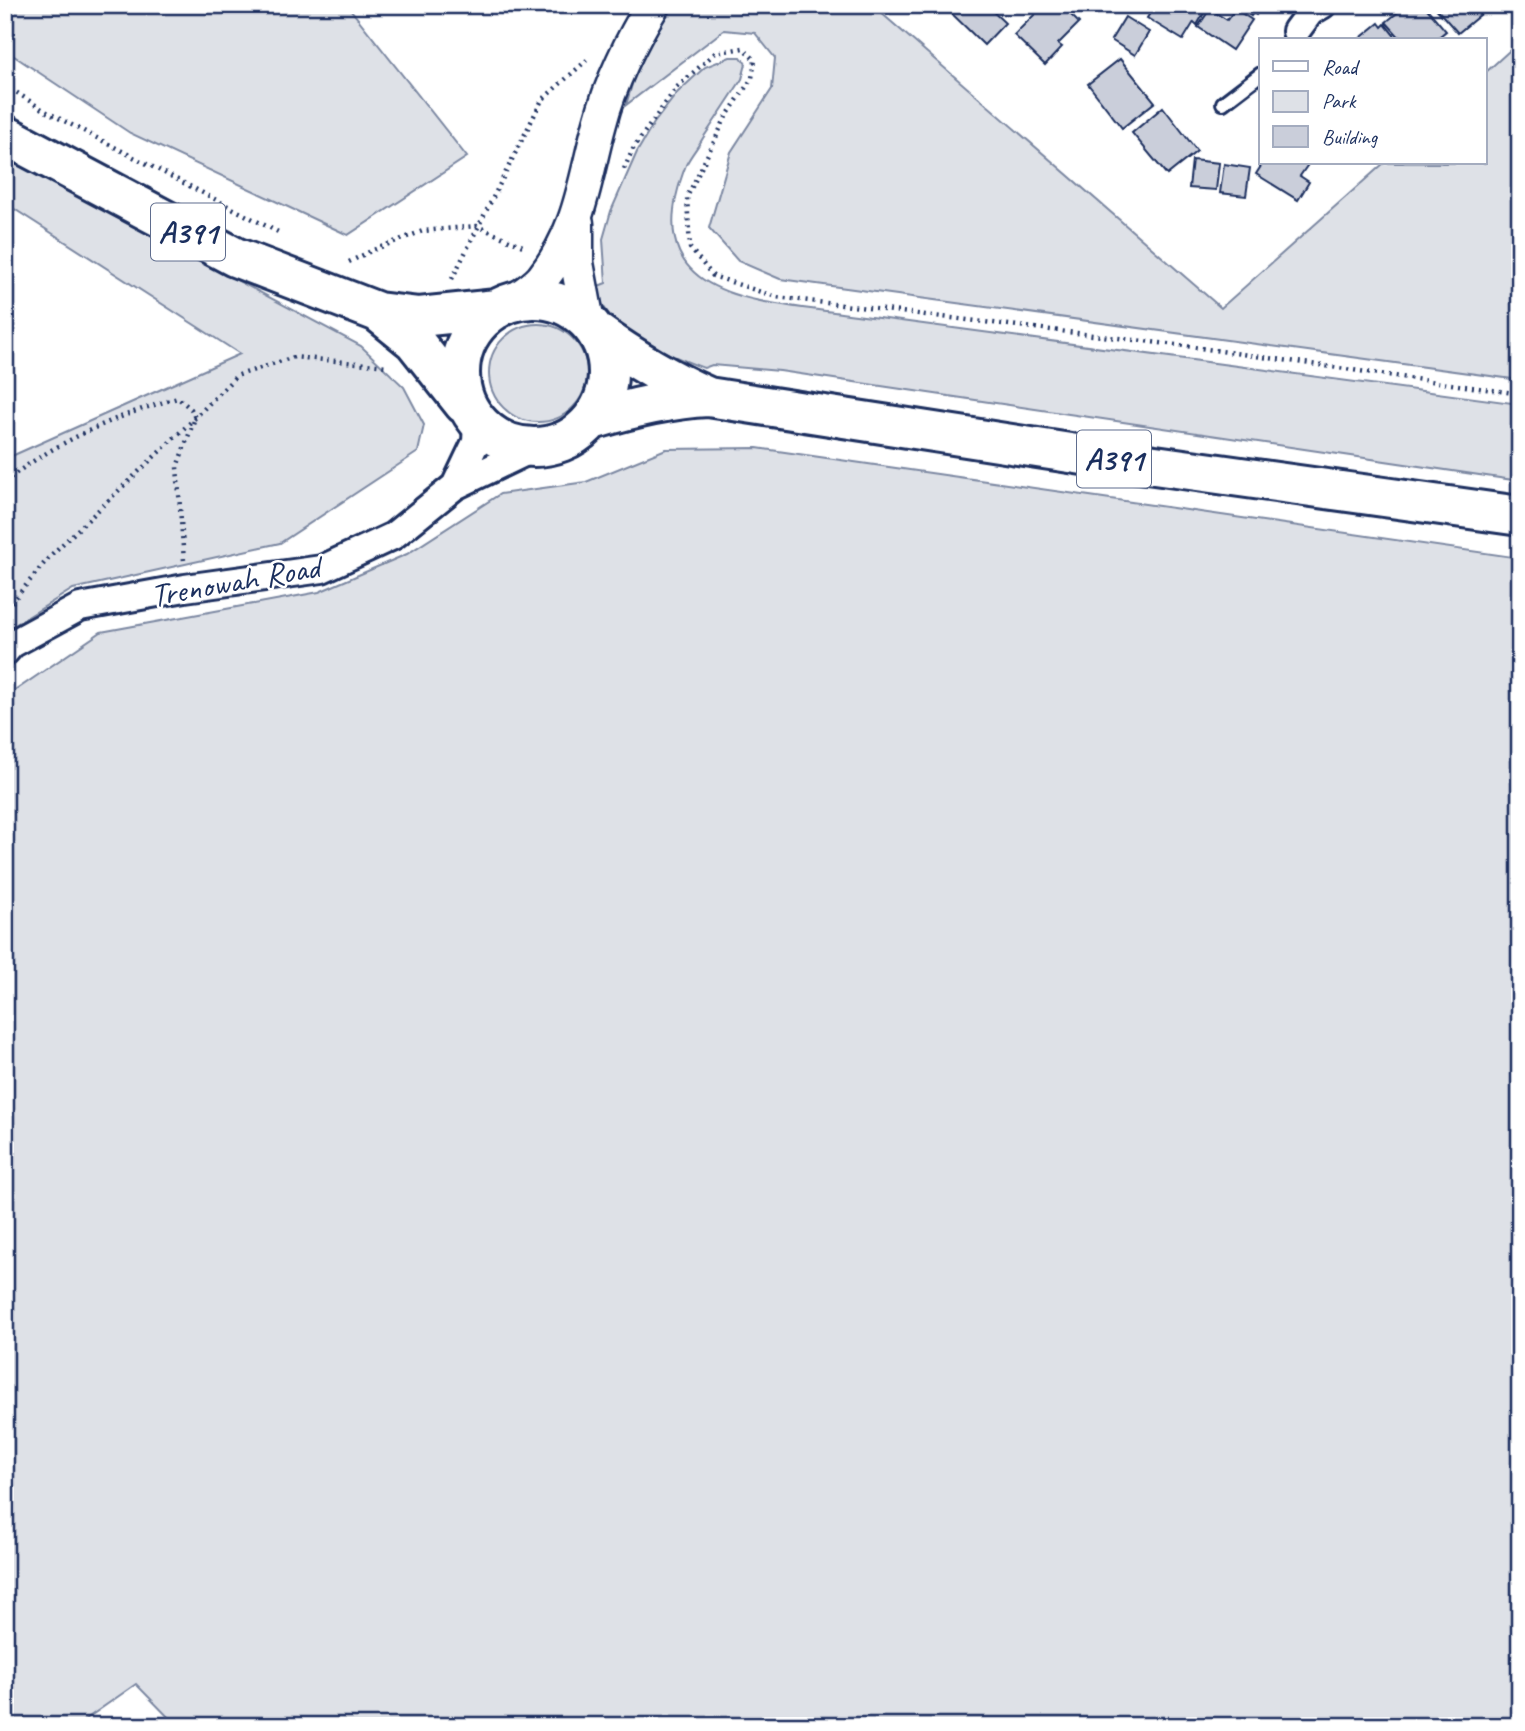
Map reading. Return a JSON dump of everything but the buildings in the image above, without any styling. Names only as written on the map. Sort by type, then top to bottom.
[{"type":"highway","name":"A391","points":[[5,135],[235,257],[378,312],[419,317],[427,331],[505,305]]},
{"type":"highway","points":[[427,331],[473,416],[486,431],[509,444],[534,448],[560,443],[583,429],[592,420],[605,397],[608,383],[607,357],[592,327],[577,313],[553,301],[526,299],[505,305],[475,328],[462,354],[460,383],[473,416]]},
{"type":"highway","name":"A391","points":[[592,327],[631,357],[673,382],[708,397]]},
{"type":"highway","name":"A391","points":[[592,420],[677,398],[708,397],[1083,455],[1520,516]]},
{"type":"street","points":[[505,305],[541,281],[566,244],[577,218],[600,120],[633,37],[653,5]]},
{"type":"street","points":[[1292,36],[1310,12],[1322,5]]},
{"type":"street","points":[[577,218],[577,263],[592,327]]},
{"type":"street","name":"Trenowah Road","points":[[455,486],[477,442],[473,416]]},
{"type":"street","name":"Trenowah Road","points":[[5,652],[12,644],[80,607],[185,588],[321,569],[393,536],[455,486],[534,448]]},
{"type":"lane","points":[[1223,103],[1259,76]]},
{"type":"path","points":[[5,618],[8,607],[51,555],[236,376],[294,357],[409,368],[477,226],[542,100],[603,45],[633,37]]},
{"type":"path","points":[[623,170],[634,147],[677,87],[715,53],[743,48],[755,61],[752,78],[726,117],[687,197],[690,248],[713,276],[776,297],[1193,347],[1520,394]]},
{"type":"path","points":[[5,85],[45,111],[291,239]]},
{"type":"path","points":[[347,263],[423,231],[477,226],[554,261]]},
{"type":"path","points":[[5,482],[25,465],[103,425],[178,398],[191,409],[195,418],[177,467],[185,588]]},
{"type":"green space","points":[[5,5],[347,5],[467,157],[348,235],[130,133],[5,50]]},
{"type":"green space","points":[[674,5],[872,5],[1221,308],[1383,164],[1486,164],[1486,72],[1520,41],[1520,380],[780,279],[738,261],[709,228],[731,152],[772,89],[775,58],[755,33],[724,30],[626,105],[640,57]]},
{"type":"green space","points":[[730,57],[741,57],[746,64],[742,79],[686,165],[674,210],[676,245],[691,269],[715,286],[746,298],[782,305],[1520,404],[1520,481],[780,371],[712,365],[704,368],[639,339],[611,317],[601,303],[596,287],[606,283],[603,239],[611,211],[637,152],[654,123],[678,92],[705,67]]},
{"type":"green space","points":[[5,157],[361,346],[404,387],[424,425],[418,452],[280,543],[73,589],[5,631],[5,459],[240,354],[5,203]]},
{"type":"green space","points":[[538,324],[557,328],[573,338],[583,354],[587,373],[583,392],[573,408],[557,418],[538,422],[519,418],[503,408],[493,392],[489,373],[493,354],[503,338],[519,328]]},
{"type":"green space","points":[[757,448],[1520,558],[1520,1726],[177,1726],[136,1684],[76,1726],[5,1726],[5,704],[16,690],[101,632],[319,592],[407,554],[500,494],[586,482],[666,449]]}]
